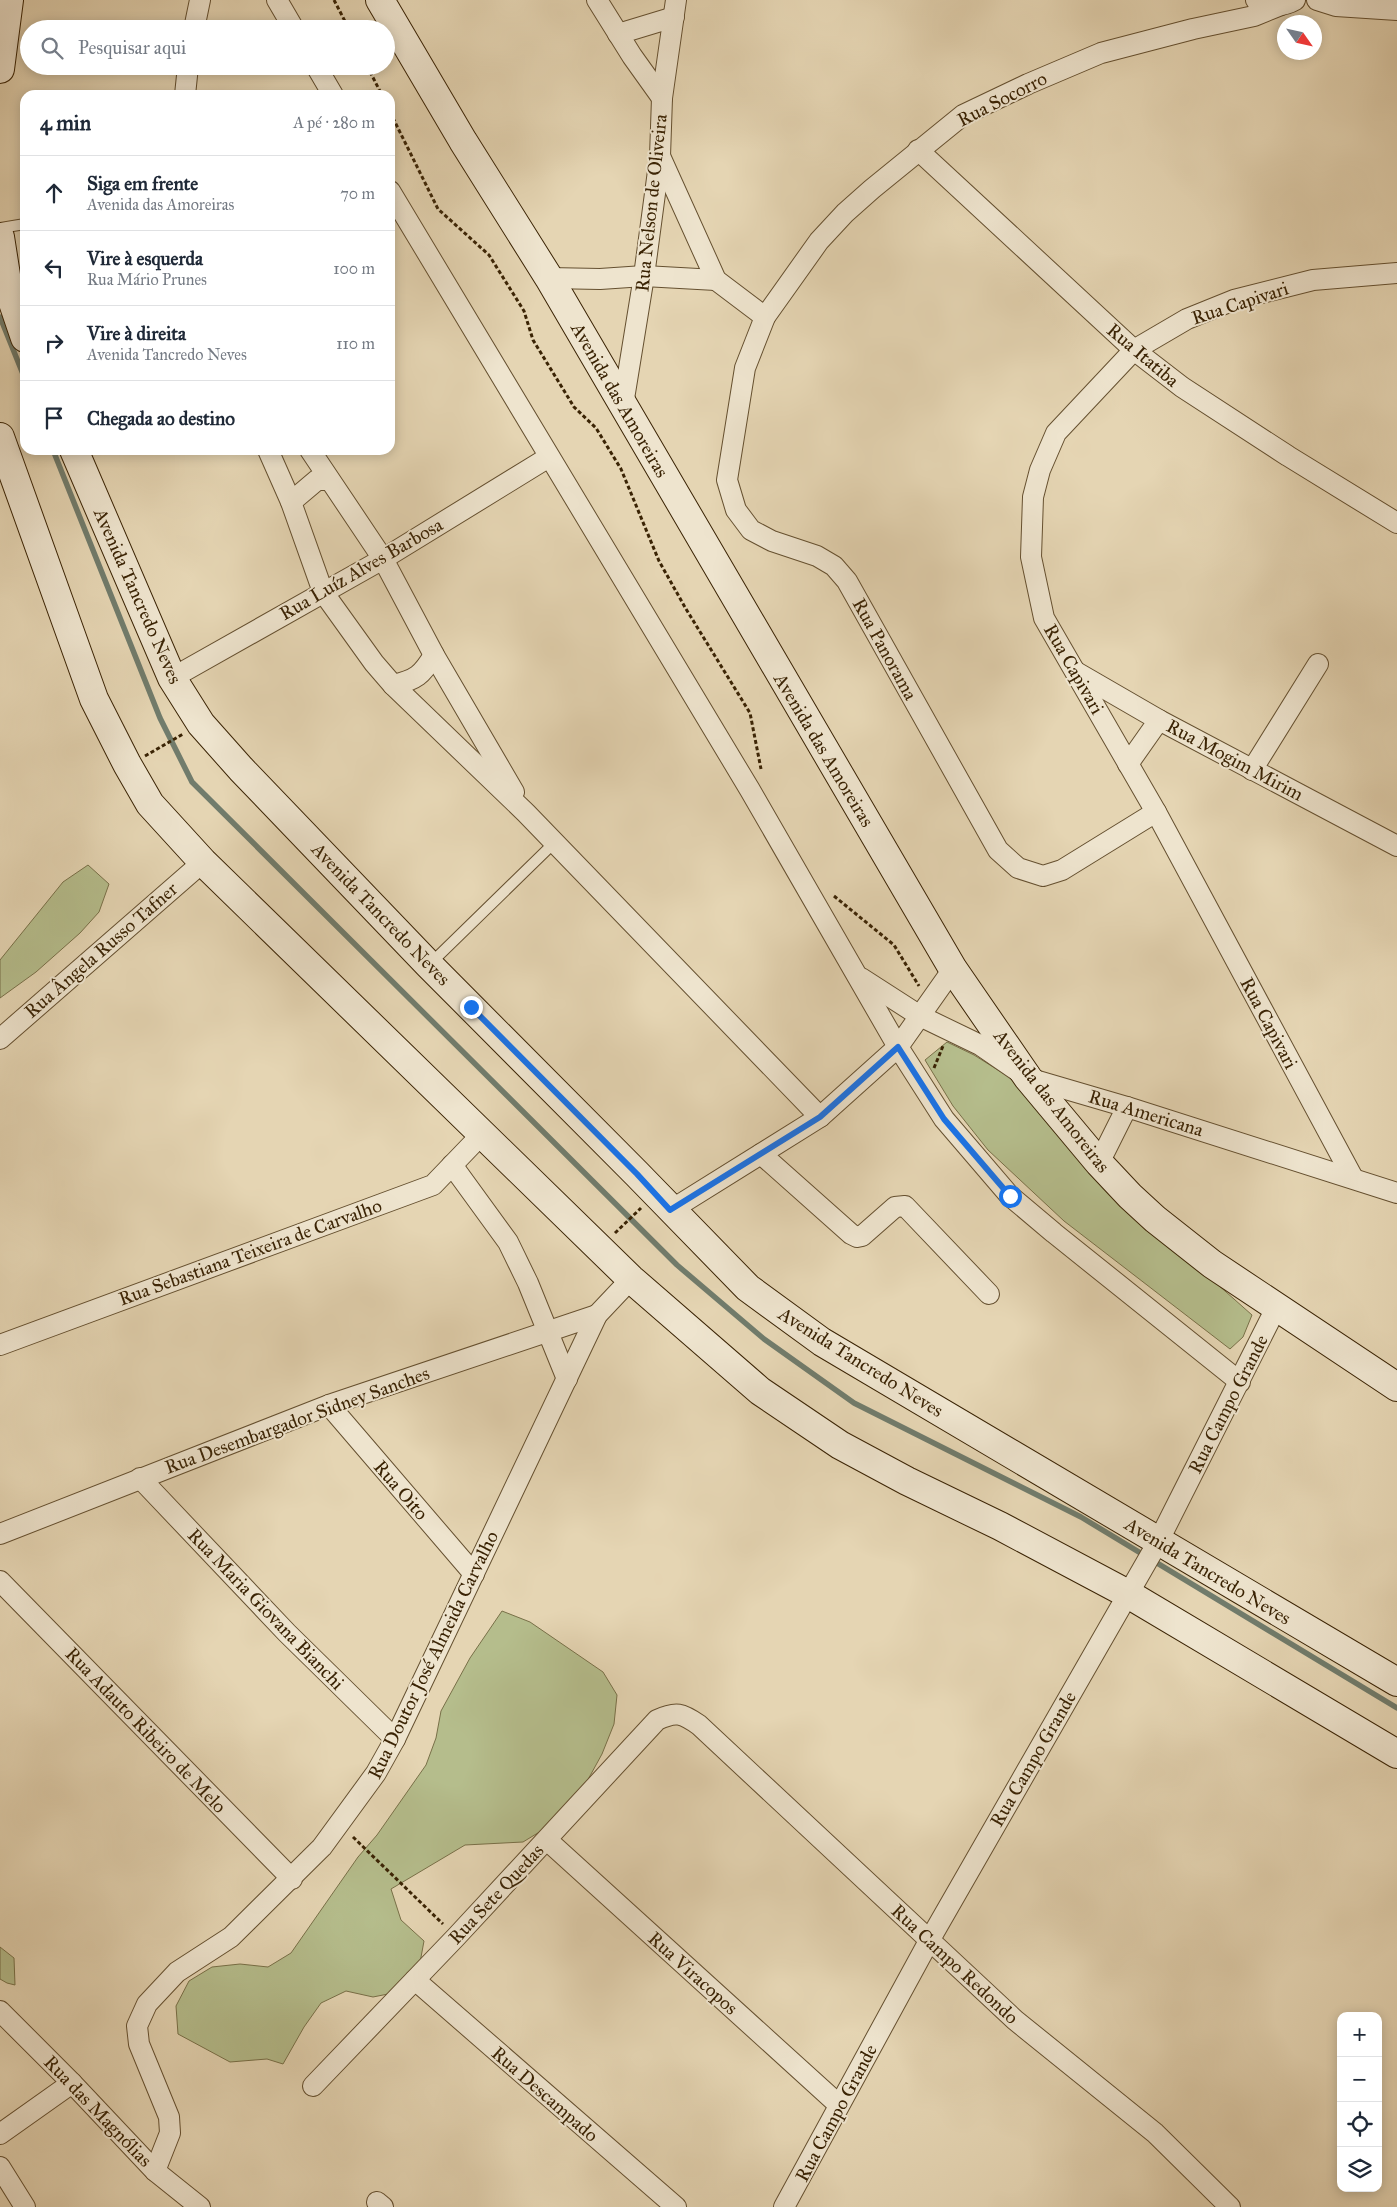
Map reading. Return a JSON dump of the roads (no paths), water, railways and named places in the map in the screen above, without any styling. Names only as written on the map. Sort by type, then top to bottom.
[{"type":"main road","points":[[0,70],[9,0]]},
{"type":"main road","name":"Avenida das Amoreiras","points":[[380,0],[392,20]]},
{"type":"main road","name":"Avenida das Amoreiras","points":[[395,25],[463,141],[549,278],[953,969],[1028,1078],[1099,1163],[1155,1220],[1190,1248],[1276,1308],[1397,1387]]},
{"type":"main road","points":[[0,237],[4,289],[20,326]]},
{"type":"main road","points":[[0,437],[94,699],[126,764],[150,804],[202,862],[483,1133],[631,1279],[760,1391],[840,1445],[907,1481],[1132,1588],[1397,1754]]},
{"type":"main road","name":"Avenida Tancredo Neves","points":[[76,455],[172,678],[201,724],[241,769],[429,965],[637,1174],[658,1207],[748,1288],[790,1321],[822,1342],[1030,1464],[1155,1546],[1397,1682]]},
{"type":"street","points":[[196,20],[200,0]]},
{"type":"street","points":[[277,0],[289,20]]},
{"type":"street","points":[[597,0],[662,98]]},
{"type":"street","points":[[1256,0],[1269,5],[1288,3]]},
{"type":"street","points":[[1317,0],[1336,6],[1397,10]]},
{"type":"street","name":"Rua Socorro","points":[[765,317],[819,241],[838,220],[918,150],[963,115],[1028,84],[1101,53],[1193,29],[1254,16],[1288,3]]},
{"type":"street","points":[[618,34],[675,8]]},
{"type":"street","name":"Rua Nelson de Oliveira","points":[[623,405],[644,276],[660,156],[662,98],[675,8]]},
{"type":"street","points":[[186,90],[187,75]]},
{"type":"street","points":[[321,75],[330,90]]},
{"type":"street","name":"Rua Itatiba","points":[[918,150],[1134,350],[1182,387],[1288,456],[1397,523]]},
{"type":"street","points":[[660,156],[716,280],[765,317]]},
{"type":"street","points":[[395,199],[745,782],[898,1047],[944,1119],[1010,1196],[1240,1382]]},
{"type":"street","name":"Rua Capivari","points":[[1353,1178],[1156,812],[1044,618],[1031,557],[1033,496],[1040,470],[1056,433],[1134,350],[1187,319],[1234,300],[1313,280],[1397,272]]},
{"type":"street","points":[[549,278],[600,279],[644,276],[716,280]]},
{"type":"street","name":"Rua Panorama","points":[[765,317],[745,368],[727,480],[736,510],[751,530],[772,541],[818,556],[834,566],[847,581],[998,850],[1018,868],[1044,876],[1062,870],[1156,812]]},
{"type":"street","points":[[270,455],[291,502],[323,592],[374,663],[393,685],[555,842],[820,1117]]},
{"type":"street","points":[[313,455],[383,559],[434,655],[526,813]]},
{"type":"street","name":"Rua Luíz Alves Barbosa","points":[[172,678],[383,559],[549,457]]},
{"type":"street","points":[[291,502],[317,480],[329,480]]},
{"type":"street","points":[[393,685],[411,681],[424,671],[434,655]]},
{"type":"street","points":[[1252,770],[1318,664]]},
{"type":"street","name":"Rua Mogim Mirim","points":[[1075,671],[1159,720],[1397,846]]},
{"type":"street","points":[[1128,764],[1159,720]]},
{"type":"street","name":"Rua Ângela Russo Tafner","points":[[0,1039],[202,862]]},
{"type":"street","points":[[658,1207],[761,1154],[820,1117],[898,1047],[953,969]]},
{"type":"street","name":"Rua Americana","points":[[857,975],[920,1016],[980,1045],[1028,1078],[1127,1107],[1397,1192]]},
{"type":"street","points":[[1099,1163],[1127,1107]]},
{"type":"street","name":"Rua Sebastiana Teixeira de Carvalho","points":[[0,1345],[433,1185],[483,1133]]},
{"type":"street","points":[[761,1154],[851,1234],[857,1237],[862,1236],[896,1207],[905,1206],[989,1294]]},
{"type":"street","points":[[452,1164],[508,1242],[567,1379]]},
{"type":"street","name":"Rua Doutor José Almeida Carvalho","points":[[154,2171],[170,2133],[169,2117],[139,2044],[137,2026],[148,2004],[176,1972],[231,1938],[292,1880],[322,1847],[376,1773],[395,1738],[597,1315],[631,1279]]},
{"type":"street","name":"Rua Campo Grande","points":[[784,2207],[929,1941],[1155,1546],[1276,1308]]},
{"type":"street","name":"Rua Desembargador Sidney Sanches","points":[[0,1534],[329,1405],[597,1315]]},
{"type":"street","name":"Rua Oito","points":[[329,1405],[474,1574]]},
{"type":"street","name":"Rua Maria Giovana Bianchi","points":[[140,1478],[287,1633],[395,1738]]},
{"type":"street","name":"Rua Adauto Ribeiro de Melo","points":[[0,1581],[292,1880]]},
{"type":"street","name":"Rua Sete Quedas","points":[[313,2086],[415,1980],[656,1720],[670,1714],[684,1715]]},
{"type":"street","name":"Rua Campo Redondo","points":[[684,1715],[700,1725],[929,1941],[1016,2020],[1155,2133],[1230,2207]]},
{"type":"street","name":"Rua Viracopos","points":[[546,1840],[839,2105]]},
{"type":"street","name":"Rua Descampado","points":[[415,1980],[676,2207]]},
{"type":"street","name":"Rua das Magnólias","points":[[0,2010],[72,2083],[154,2171],[200,2207]]},
{"type":"street","points":[[0,2134],[72,2083]]},
{"type":"street","points":[[0,2167],[25,2207]]},
{"type":"lane","points":[[0,228],[20,225]]},
{"type":"lane","points":[[429,965],[555,842]]},
{"type":"waterway","points":[[0,317],[20,367]]},
{"type":"waterway","points":[[55,455],[160,718],[192,782],[677,1265],[764,1339],[854,1403],[1081,1517],[1397,1708]]}]
